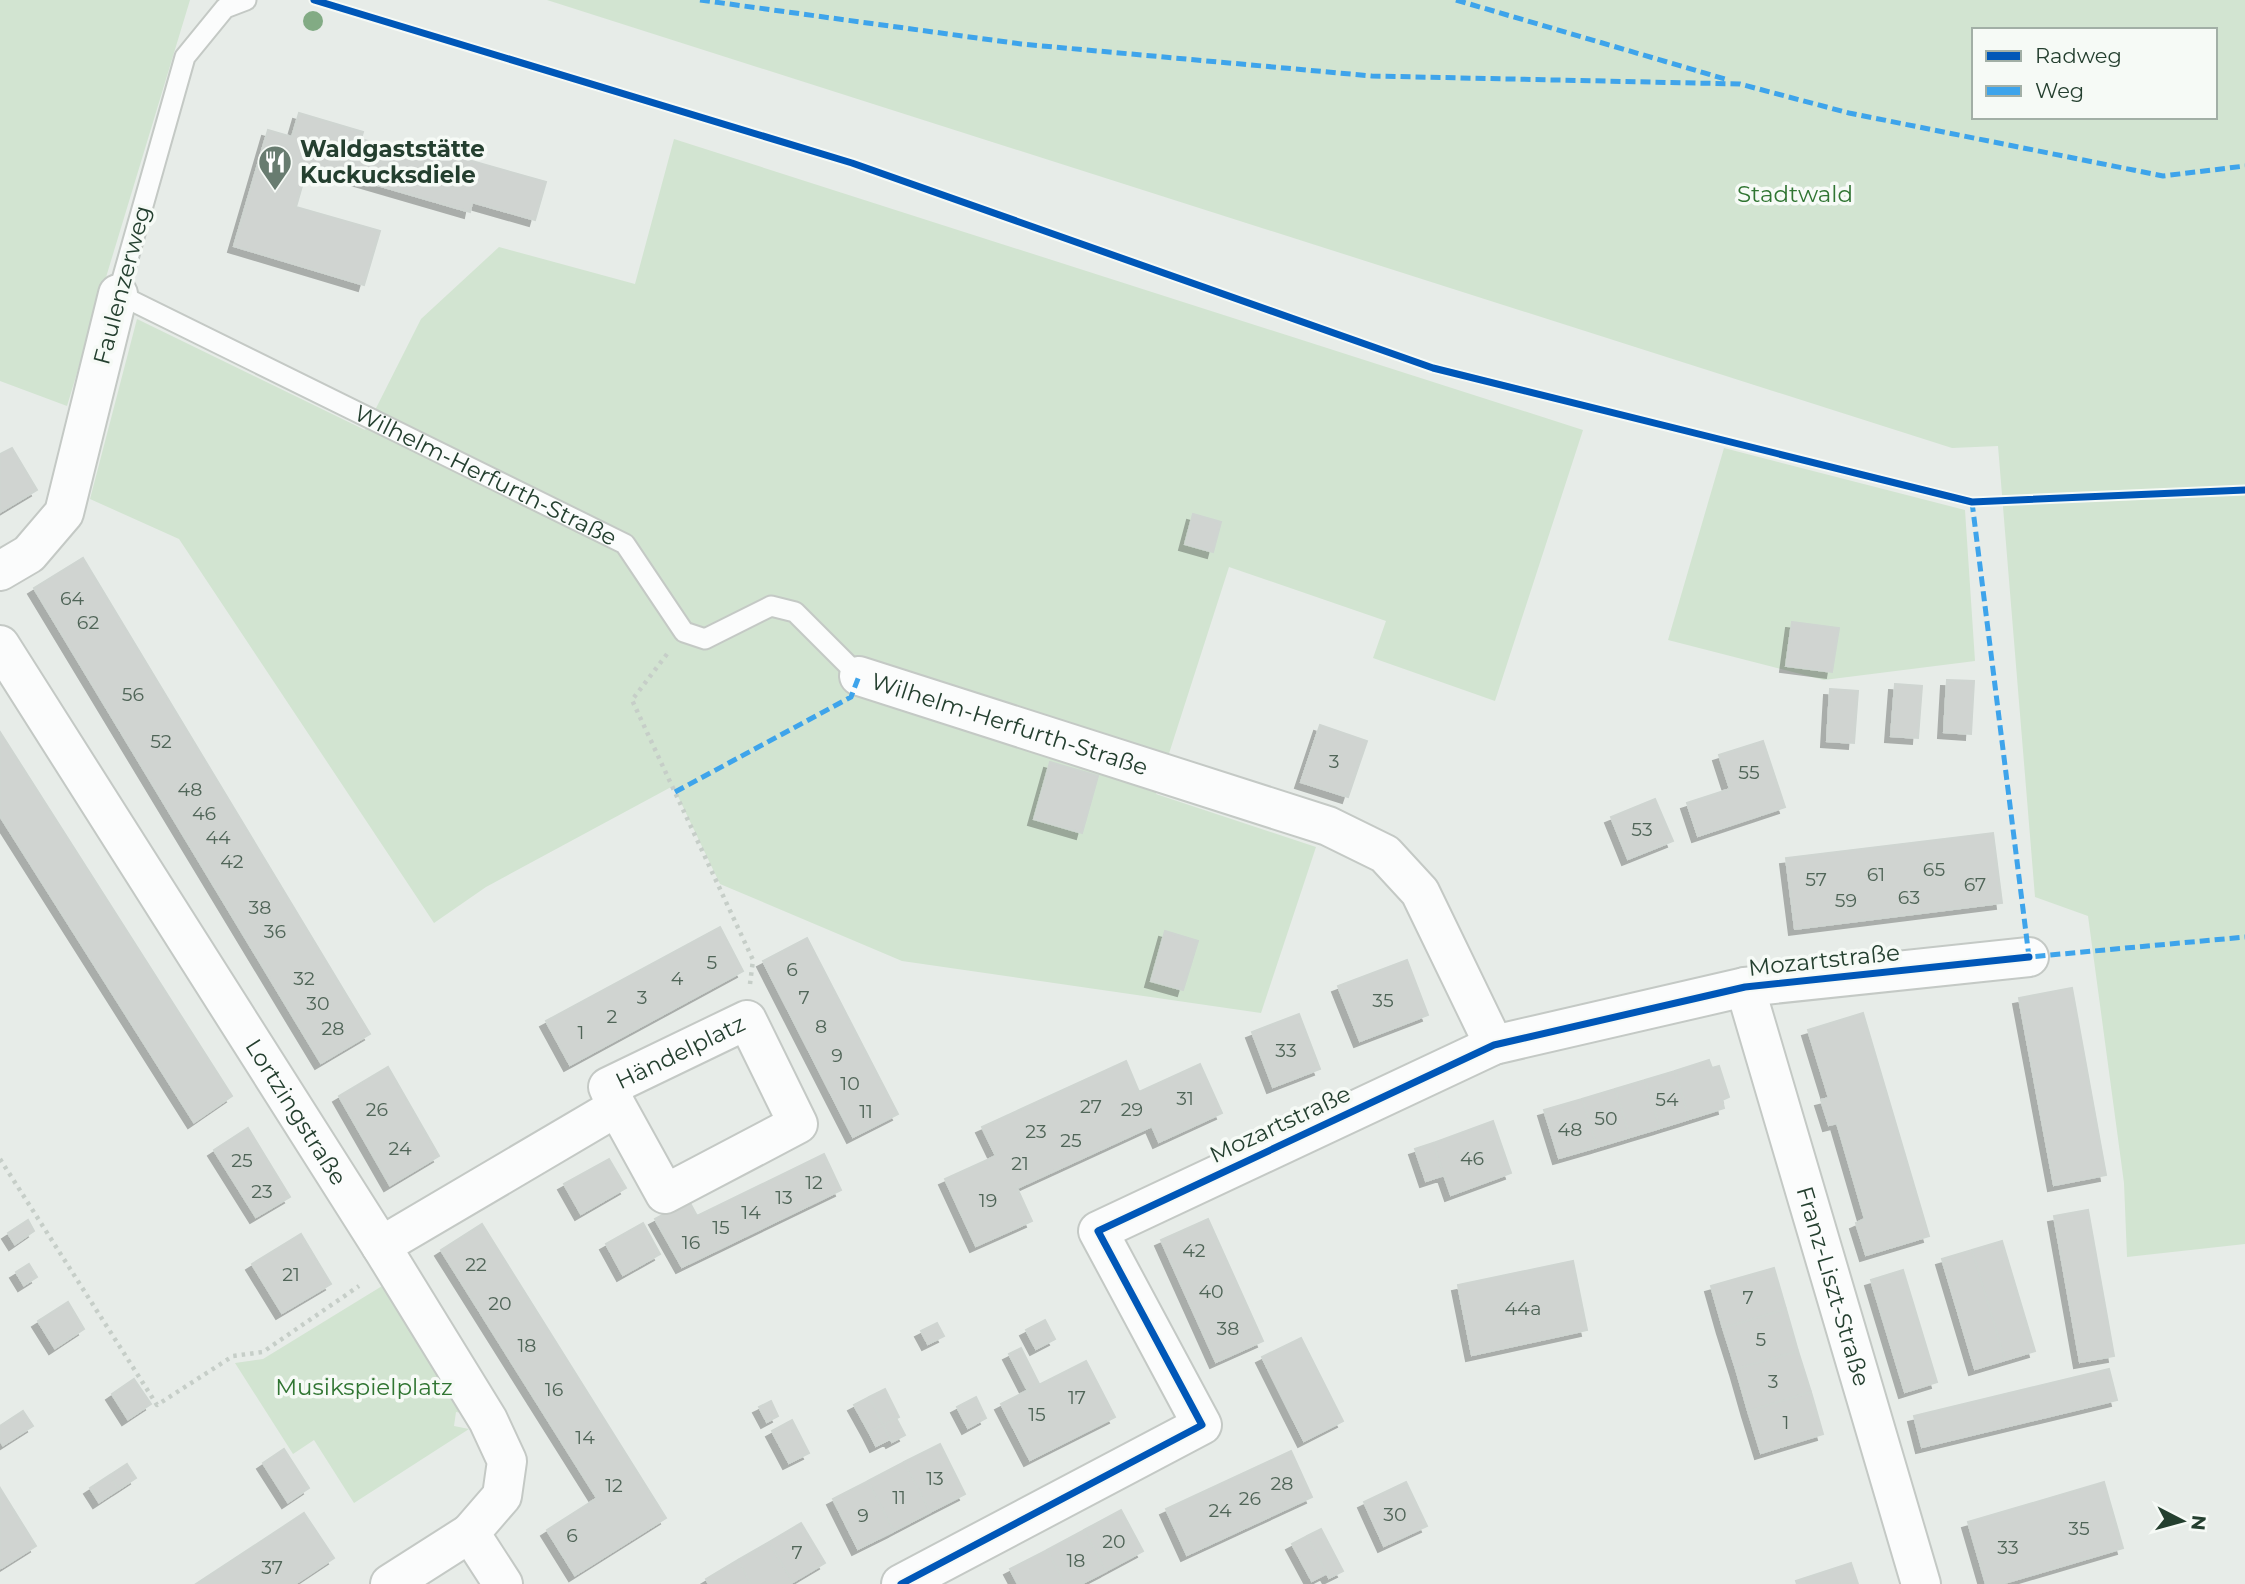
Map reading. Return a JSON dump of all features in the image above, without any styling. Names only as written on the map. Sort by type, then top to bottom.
[{"type":"street","name":"Faulenzerweg","points":[[0,572],[29,554],[64,513],[118,294]]},
{"type":"street","name":"Lortzingstraße","points":[[0,645],[387,1255],[488,1420],[506,1461],[502,1496],[470,1533],[390,1584]]},
{"type":"street","name":"Wilhelm-Herfurth-Straße","points":[[859,676],[1328,826],[1385,855],[1420,892],[1494,1045]]},
{"type":"street","name":"Mozartstraße","points":[[901,1584],[1202,1425],[1098,1231],[1494,1045],[1745,987],[2029,957]]},
{"type":"street","name":"Franz-Liszt-Straße","points":[[1745,987],[1921,1584]]},
{"type":"street","name":"Händelplatz","points":[[747,1020],[798,1124],[665,1194],[617,1107],[608,1087],[747,1020]]},
{"type":"street","name":"Händelplatz","points":[[387,1255],[617,1107]]},
{"type":"street","points":[[470,1533],[503,1584]]},
{"type":"lane","name":"Faulenzerweg","points":[[118,294],[185,57],[225,8],[246,0]]},
{"type":"lane","name":"Wilhelm-Herfurth-Straße","points":[[118,294],[625,544],[684,632],[705,639],[771,606],[795,612],[859,676]]},
{"type":"path","points":[[684,632],[632,700],[753,960],[747,1020]]},
{"type":"path","points":[[0,1159],[157,1405],[233,1356],[263,1352],[387,1255]]},
{"type":"green space","points":[[0,0],[190,0],[67,406],[0,381]]},
{"type":"green space","name":"Stadtwald","points":[[547,0],[2245,0],[2245,1244],[2127,1257],[2124,1183],[2088,916],[2035,897],[1998,446],[1952,448]]},
{"type":"green space","points":[[674,139],[1583,430],[1495,701],[1373,658],[1386,621],[1229,567],[1156,794],[1316,847],[1261,1013],[902,961],[720,884],[673,786],[486,887],[434,923],[179,539],[90,499],[137,319],[365,430],[421,319],[499,247],[635,284]]},
{"type":"green space","points":[[1724,448],[1965,510],[1975,661],[1824,680],[1668,640]]},
{"type":"green space","name":"Musikspielplatz","points":[[387,1283],[469,1414],[456,1412],[454,1426],[469,1429],[354,1503],[314,1440],[293,1454],[235,1363],[263,1359]]},
{"type":"building","name":"Waldgaststätte Kuckucksdiele","points":[[299,113],[363,132],[350,177],[308,165],[296,207],[380,231],[364,285],[234,246],[268,130],[292,137]]},
{"type":"building","points":[[361,139],[409,153],[412,144],[546,182],[535,220],[472,202],[470,212],[350,177]]},
{"type":"building","points":[[12,448],[37,490],[0,512],[0,454]]},
{"type":"building","points":[[1193,514],[1221,522],[1213,552],[1185,544]]},
{"type":"building","points":[[83,558],[370,1034],[321,1063],[34,588]]},
{"type":"building","points":[[1792,622],[1839,628],[1832,672],[1786,666]]},
{"type":"building","points":[[1947,680],[1974,681],[1971,734],[1944,732]]},
{"type":"building","points":[[1895,684],[1922,686],[1918,738],[1891,736]]},
{"type":"building","points":[[1830,689],[1858,691],[1854,743],[1827,741]]},
{"type":"building","points":[[1320,725],[1367,741],[1348,797],[1301,782]]},
{"type":"building","points":[[0,732],[232,1096],[194,1122],[0,816]]},
{"type":"building","points":[[1763,741],[1785,807],[1698,836],[1687,803],[1730,789],[1719,755]]},
{"type":"building","points":[[1050,762],[1098,776],[1082,833],[1034,819]]},
{"type":"building","points":[[1655,799],[1673,841],[1628,859],[1611,817]]},
{"type":"building","points":[[1993,833],[2002,903],[1795,929],[1786,858]]},
{"type":"building","points":[[720,927],[743,971],[570,1065],[546,1021]]},
{"type":"building","points":[[1165,931],[1198,941],[1183,990],[1151,981]]},
{"type":"building","points":[[807,938],[898,1114],[853,1137],[763,961]]},
{"type":"building","points":[[1407,960],[1428,1015],[1360,1041],[1338,986]]},
{"type":"building","points":[[2072,988],[2106,1175],[2054,1185],[2019,998]]},
{"type":"building","points":[[1863,1013],[1929,1236],[1866,1255],[1856,1223],[1865,1219],[1837,1123],[1829,1125],[1821,1100],[1829,1098],[1808,1030]]},
{"type":"building","points":[[1299,1014],[1320,1069],[1273,1087],[1252,1032]]},
{"type":"building","points":[[1709,1060],[1712,1068],[1719,1066],[1729,1097],[1722,1100],[1724,1108],[1689,1119],[1675,1071]]},
{"type":"building","points":[[1126,1061],[1139,1092],[1200,1064],[1222,1113],[1159,1142],[1152,1126],[1017,1188],[1032,1221],[976,1246],[945,1179],[996,1156],[982,1127]]},
{"type":"building","points":[[388,1067],[439,1156],[390,1185],[339,1096]]},
{"type":"building","points":[[1675,1071],[1689,1119],[1660,1128],[1645,1080]]},
{"type":"building","points":[[1645,1080],[1660,1128],[1630,1137],[1615,1089]]},
{"type":"building","points":[[1615,1089],[1630,1137],[1597,1147],[1582,1099]]},
{"type":"building","points":[[1582,1099],[1597,1147],[1559,1158],[1544,1110]]},
{"type":"building","points":[[1493,1121],[1511,1173],[1451,1195],[1433,1143]]},
{"type":"building","points":[[248,1128],[290,1197],[256,1217],[214,1150]]},
{"type":"building","points":[[1433,1143],[1444,1175],[1426,1181],[1415,1149]]},
{"type":"building","points":[[824,1154],[841,1190],[682,1267],[655,1219],[689,1201],[697,1216]]},
{"type":"building","points":[[609,1159],[626,1188],[581,1214],[564,1184]]},
{"type":"building","points":[[2088,1210],[2114,1356],[2080,1362],[2054,1216]]},
{"type":"building","points":[[1208,1219],[1263,1341],[1216,1362],[1161,1240]]},
{"type":"building","points":[[28,1220],[34,1231],[15,1244],[8,1233]]},
{"type":"building","points":[[643,1223],[660,1254],[623,1275],[606,1244]]},
{"type":"building","points":[[482,1224],[666,1518],[575,1575],[547,1530],[597,1498],[441,1250]]},
{"type":"building","points":[[301,1234],[331,1284],[282,1313],[252,1264]]},
{"type":"building","points":[[2002,1241],[2035,1351],[2005,1360],[1972,1250]]},
{"type":"building","points":[[1972,1250],[2005,1360],[1975,1369],[1942,1259]]},
{"type":"building","points":[[1573,1261],[1587,1330],[1472,1355],[1458,1285]]},
{"type":"building","points":[[29,1264],[37,1277],[24,1285],[16,1272]]},
{"type":"building","points":[[1774,1268],[1786,1309],[1723,1328],[1711,1286]]},
{"type":"building","points":[[1903,1270],[1937,1382],[1905,1392],[1871,1280]]},
{"type":"building","points":[[68,1302],[84,1329],[55,1348],[38,1321]]},
{"type":"building","points":[[1786,1309],[1798,1351],[1736,1369],[1723,1328]]},
{"type":"building","points":[[1045,1320],[1055,1339],[1036,1349],[1026,1330]]},
{"type":"building","points":[[937,1323],[944,1336],[928,1344],[921,1331]]},
{"type":"building","points":[[1301,1338],[1343,1421],[1304,1441],[1262,1357]]},
{"type":"building","points":[[1021,1348],[1039,1384],[1028,1391],[1009,1354]]},
{"type":"building","points":[[1798,1351],[1811,1392],[1748,1411],[1736,1369]]},
{"type":"building","points":[[1086,1361],[1115,1417],[1030,1460],[1001,1404]]},
{"type":"building","points":[[2109,1369],[2117,1400],[1922,1447],[1914,1416]]},
{"type":"building","points":[[134,1379],[151,1404],[128,1419],[112,1394]]},
{"type":"building","points":[[885,1389],[899,1417],[883,1425],[869,1397]]},
{"type":"building","points":[[1811,1392],[1823,1434],[1761,1453],[1748,1411]]},
{"type":"building","points":[[869,1397],[883,1425],[869,1432],[854,1405]]},
{"type":"building","points":[[976,1397],[986,1418],[968,1428],[957,1407]]},
{"type":"building","points":[[771,1401],[778,1416],[767,1422],[759,1407]]},
{"type":"building","points":[[23,1411],[33,1426],[3,1445],[0,1440],[0,1426]]},
{"type":"building","points":[[896,1418],[905,1435],[892,1442],[883,1425]]},
{"type":"building","points":[[792,1420],[809,1453],[789,1463],[772,1431]]},
{"type":"building","points":[[883,1425],[890,1439],[876,1446],[869,1432]]},
{"type":"building","points":[[940,1444],[965,1494],[930,1512],[904,1462]]},
{"type":"building","points":[[284,1449],[309,1488],[288,1502],[263,1463]]},
{"type":"building","points":[[1291,1451],[1312,1497],[1187,1555],[1166,1509]]},
{"type":"building","points":[[904,1462],[930,1512],[894,1531],[868,1481]]},
{"type":"building","points":[[127,1464],[136,1478],[119,1489],[110,1475]]},
{"type":"building","points":[[110,1475],[119,1489],[99,1502],[90,1488]]},
{"type":"building","points":[[868,1481],[894,1531],[858,1549],[833,1499]]},
{"type":"building","points":[[1406,1482],[1427,1526],[1384,1546],[1364,1502]]},
{"type":"building","points":[[2104,1482],[2123,1548],[2001,1584],[1986,1584],[1968,1522]]},
{"type":"building","points":[[0,1488],[36,1546],[1,1568],[0,1567]]},
{"type":"building","points":[[1121,1510],[1143,1551],[1106,1571],[1084,1530]]},
{"type":"building","points":[[304,1513],[334,1558],[295,1584],[196,1584]]},
{"type":"building","points":[[801,1523],[825,1563],[793,1582],[769,1542]]},
{"type":"building","points":[[1321,1529],[1343,1571],[1329,1578],[1307,1536]]},
{"type":"building","points":[[1084,1530],[1106,1571],[1081,1584],[1065,1584],[1047,1550]]},
{"type":"building","points":[[1307,1536],[1327,1573],[1312,1581],[1292,1544]]},
{"type":"building","points":[[769,1542],[793,1582],[751,1584],[738,1560]]},
{"type":"building","points":[[1047,1550],[1065,1584],[1018,1584],[1010,1569]]},
{"type":"building","points":[[738,1560],[751,1584],[709,1584],[706,1579]]},
{"type":"building","points":[[1851,1563],[1858,1584],[1797,1584],[1796,1581]]},
{"type":"marked path","points":[[700,0],[1021,44],[1372,76],[1740,84],[1849,113],[2163,176],[2245,166]]},
{"type":"marked path","points":[[1456,0],[1725,79]]},
{"type":"marked path","points":[[1972,502],[2029,957],[2245,937]]},
{"type":"marked path","points":[[675,792],[851,697],[859,676]]},
{"type":"cycle path","points":[[314,0],[852,163],[1433,368],[1972,502],[2245,490]]},
{"type":"cycle path","points":[[901,1584],[1202,1425],[1098,1231],[1494,1045],[1745,987],[2029,957]]},
{"type":"place","name":"Waldgaststätte Kuckucksdiele","points":[[275,192]]}]
